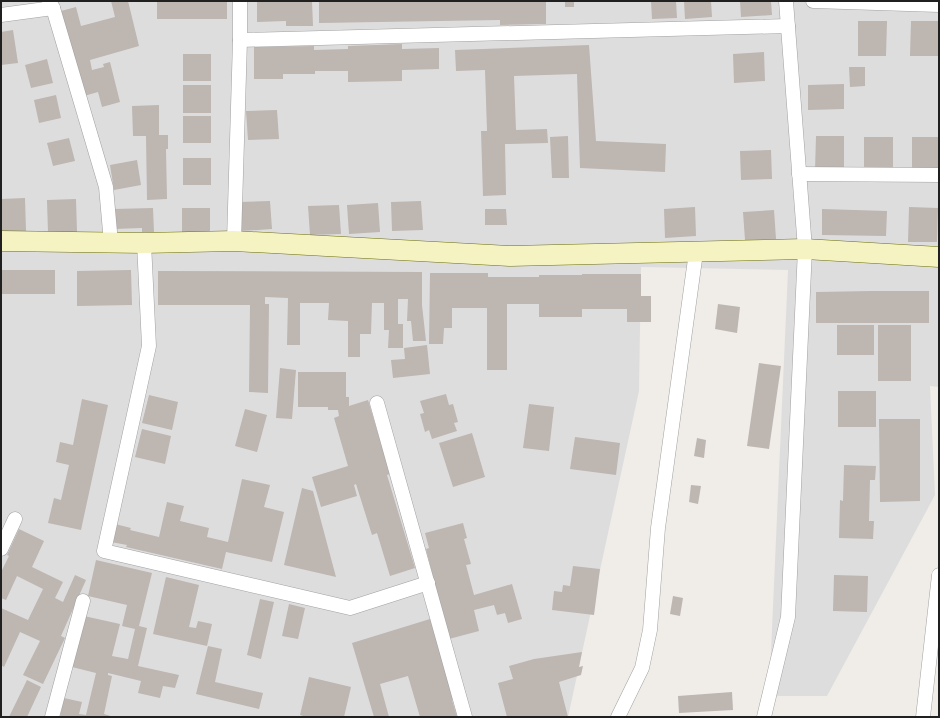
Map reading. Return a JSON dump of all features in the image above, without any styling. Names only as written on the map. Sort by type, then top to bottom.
[{"type":"street","points":[[234,240],[240,1]]},
{"type":"street","points":[[764,717],[788,617],[805,250],[786,1]]},
{"type":"street","points":[[813,1],[939,5]]},
{"type":"street","points":[[1,15],[51,5],[106,187],[111,243]]},
{"type":"street","points":[[240,40],[788,26]]},
{"type":"street","points":[[799,174],[939,175]]},
{"type":"street","points":[[1,240],[111,243],[234,240],[510,256],[805,250],[939,257]]},
{"type":"street","points":[[144,243],[149,346],[104,551],[350,608],[428,583]]},
{"type":"street","points":[[618,717],[642,668],[650,630],[658,528],[696,252]]},
{"type":"street","points":[[378,403],[465,717]]},
{"type":"street","points":[[1,549],[15,519]]},
{"type":"street","points":[[923,717],[939,574]]},
{"type":"street","points":[[52,717],[83,601]]},
{"type":"shaded area","points":[[1,1],[939,1],[939,387],[930,386],[935,495],[827,696],[769,696],[788,270],[641,267],[639,391],[568,717],[1,717]]},
{"type":"building","points":[[111,1],[128,1],[139,46],[90,60],[92,70],[104,67],[103,64],[110,62],[120,102],[102,107],[98,92],[84,96],[61,11],[76,7],[81,26],[115,17]]},
{"type":"building","points":[[157,1],[227,1],[227,19],[157,19]]},
{"type":"building","points":[[257,1],[312,1],[313,26],[286,26],[286,21],[257,22]]},
{"type":"building","points":[[319,1],[546,1],[546,24],[500,25],[500,20],[319,23]]},
{"type":"building","points":[[565,1],[574,1],[574,7],[565,7]]},
{"type":"building","points":[[651,1],[676,1],[677,18],[652,19]]},
{"type":"building","points":[[684,1],[711,1],[712,17],[685,19]]},
{"type":"building","points":[[740,1],[771,1],[772,15],[741,17]]},
{"type":"building","points":[[858,21],[887,21],[886,56],[858,56]]},
{"type":"building","points":[[911,21],[939,21],[939,56],[910,56]]},
{"type":"building","points":[[13,30],[18,63],[1,65],[1,32]]},
{"type":"building","points":[[402,44],[402,49],[439,48],[439,69],[402,70],[402,81],[348,82],[348,71],[315,71],[315,74],[283,74],[283,79],[254,79],[254,47],[314,46],[314,50],[348,49],[348,46]]},
{"type":"building","points":[[589,45],[596,141],[666,144],[665,172],[580,168],[577,74],[514,76],[516,130],[547,129],[548,143],[505,144],[506,195],[483,196],[481,131],[487,131],[485,70],[456,71],[455,50]]},
{"type":"building","points":[[764,52],[765,81],[734,83],[733,54]]},
{"type":"building","points":[[183,54],[211,54],[211,81],[183,81]]},
{"type":"building","points":[[47,59],[53,83],[31,88],[25,65]]},
{"type":"building","points":[[849,67],[865,67],[865,86],[850,87]]},
{"type":"building","points":[[844,84],[844,109],[808,110],[808,85]]},
{"type":"building","points":[[183,85],[211,85],[211,113],[183,113]]},
{"type":"building","points":[[56,95],[61,118],[39,123],[34,100]]},
{"type":"building","points":[[159,105],[159,135],[168,135],[168,149],[166,149],[167,199],[147,200],[146,136],[133,136],[132,106]]},
{"type":"building","points":[[277,110],[279,139],[248,140],[246,111]]},
{"type":"building","points":[[183,116],[211,116],[211,143],[183,143]]},
{"type":"building","points":[[568,136],[569,178],[552,178],[550,137]]},
{"type":"building","points":[[816,136],[844,136],[844,171],[815,171]]},
{"type":"building","points":[[864,137],[893,137],[893,171],[864,171]]},
{"type":"building","points":[[912,137],[939,137],[939,172],[912,172]]},
{"type":"building","points":[[69,138],[75,161],[53,166],[47,143]]},
{"type":"building","points":[[771,150],[772,179],[741,180],[740,151]]},
{"type":"building","points":[[183,158],[211,158],[211,185],[183,185]]},
{"type":"building","points":[[137,160],[141,185],[114,190],[110,165]]},
{"type":"building","points":[[25,198],[26,231],[1,232],[1,199]]},
{"type":"building","points":[[76,199],[77,232],[48,233],[47,200]]},
{"type":"building","points":[[270,201],[272,229],[241,231],[239,202]]},
{"type":"building","points":[[421,201],[423,230],[392,231],[391,202]]},
{"type":"building","points":[[378,203],[380,232],[349,234],[347,205]]},
{"type":"building","points":[[339,205],[341,234],[310,235],[308,206]]},
{"type":"building","points":[[695,207],[696,236],[665,238],[664,209]]},
{"type":"building","points":[[909,207],[938,208],[937,242],[908,242]]},
{"type":"building","points":[[153,208],[154,232],[142,232],[142,228],[114,229],[113,209]]},
{"type":"building","points":[[182,208],[210,208],[210,235],[182,236]]},
{"type":"building","points":[[485,209],[506,209],[507,225],[485,225]]},
{"type":"building","points":[[822,209],[887,211],[886,236],[822,235]]},
{"type":"building","points":[[774,210],[776,239],[745,240],[743,212]]},
{"type":"building","points":[[1,270],[55,270],[55,294],[1,294]]},
{"type":"building","points":[[131,270],[132,305],[77,306],[77,271]]},
{"type":"building","points":[[158,271],[422,272],[422,305],[426,341],[413,341],[411,321],[407,321],[408,299],[398,299],[398,324],[403,324],[403,348],[388,348],[389,330],[384,330],[384,303],[372,303],[371,334],[360,334],[360,357],[348,357],[348,321],[328,320],[329,303],[300,303],[300,345],[287,345],[288,298],[265,297],[265,304],[269,304],[268,393],[249,392],[250,305],[158,305]]},
{"type":"building","points":[[430,273],[488,273],[488,277],[641,274],[641,296],[651,296],[651,322],[627,322],[627,309],[582,309],[582,317],[539,317],[539,304],[507,304],[507,370],[487,370],[487,308],[452,308],[452,328],[444,328],[443,344],[429,344]]},
{"type":"building","points":[[929,291],[929,323],[816,323],[816,292]]},
{"type":"building","points":[[718,304],[740,307],[737,333],[715,329]]},
{"type":"building","points":[[837,325],[874,325],[874,355],[837,355]]},
{"type":"building","points":[[878,325],[911,325],[911,381],[878,381]]},
{"type":"building","points":[[427,345],[430,374],[393,378],[391,360],[405,359],[404,348]]},
{"type":"building","points":[[759,363],[781,366],[769,449],[747,446]]},
{"type":"building","points":[[280,368],[296,370],[292,419],[276,418]]},
{"type":"building","points":[[298,372],[346,372],[346,397],[349,397],[349,406],[368,400],[390,474],[387,475],[415,568],[390,576],[377,533],[372,535],[356,484],[354,485],[357,496],[321,507],[312,477],[348,466],[334,418],[339,416],[338,410],[328,410],[328,407],[298,407]]},
{"type":"building","points":[[838,391],[876,391],[876,427],[838,427]]},
{"type":"building","points":[[446,394],[449,405],[453,404],[458,422],[454,423],[457,431],[432,439],[429,430],[425,432],[420,414],[424,413],[420,401]]},
{"type":"building","points":[[149,395],[178,402],[172,430],[142,423]]},
{"type":"building","points":[[82,399],[108,405],[81,530],[48,523],[54,498],[61,500],[69,465],[56,462],[60,442],[73,445]]},
{"type":"building","points":[[529,404],[554,407],[549,451],[523,448]]},
{"type":"building","points":[[245,409],[267,415],[257,452],[235,446]]},
{"type":"building","points":[[879,419],[920,419],[920,501],[880,502]]},
{"type":"building","points":[[142,429],[171,436],[165,464],[135,457]]},
{"type":"building","points":[[472,433],[485,477],[453,487],[439,443]]},
{"type":"building","points":[[575,437],[620,443],[616,475],[570,469]]},
{"type":"building","points":[[697,438],[706,440],[704,458],[694,456]]},
{"type":"building","points":[[844,465],[876,466],[875,480],[870,480],[869,521],[874,521],[873,539],[839,538],[840,500],[843,501]]},
{"type":"building","points":[[242,479],[270,485],[264,507],[284,512],[272,562],[226,552],[222,569],[126,547],[127,545],[111,542],[115,524],[131,528],[130,530],[159,537],[167,502],[184,506],[180,521],[209,528],[207,537],[228,542]]},
{"type":"building","points":[[691,485],[701,486],[698,504],[689,502]]},
{"type":"building","points":[[302,488],[313,491],[336,577],[284,565]]},
{"type":"building","points":[[463,523],[467,538],[464,539],[471,564],[466,565],[474,595],[512,584],[522,619],[508,623],[505,613],[497,615],[494,605],[474,610],[479,631],[449,639],[426,549],[429,548],[425,533]]},
{"type":"building","points":[[19,529],[44,541],[32,567],[63,582],[55,598],[63,602],[75,575],[86,580],[61,636],[65,638],[43,684],[23,675],[40,641],[20,632],[4,667],[1,665],[1,608],[28,620],[43,589],[17,576],[6,600],[1,598],[1,572],[9,556],[7,555]]},
{"type":"building","points":[[96,560],[152,573],[139,626],[147,628],[138,666],[179,675],[175,688],[163,686],[160,698],[138,693],[141,681],[108,673],[108,675],[112,676],[104,714],[114,717],[60,717],[64,698],[82,702],[79,714],[86,715],[96,673],[72,667],[84,616],[120,624],[112,656],[128,659],[135,629],[122,626],[127,605],[88,596]]},
{"type":"building","points":[[573,566],[600,569],[594,615],[552,610],[554,591],[562,592],[563,585],[570,586]]},
{"type":"building","points":[[834,575],[868,576],[867,612],[833,611]]},
{"type":"building","points":[[166,577],[199,585],[189,627],[196,628],[198,621],[212,624],[207,646],[153,634]]},
{"type":"building","points":[[673,596],[683,598],[680,616],[670,614]]},
{"type":"building","points":[[260,599],[274,602],[261,659],[247,655]]},
{"type":"building","points":[[289,604],[305,608],[298,639],[282,636]]},
{"type":"building","points":[[430,619],[454,700],[452,700],[457,717],[420,717],[408,676],[380,684],[389,717],[374,717],[352,643]]},
{"type":"building","points":[[208,646],[222,649],[215,682],[263,693],[259,709],[196,694]]},
{"type":"building","points":[[582,652],[579,667],[583,666],[581,675],[559,682],[568,717],[507,717],[498,683],[513,679],[509,666],[534,659]]},
{"type":"building","points":[[309,677],[351,687],[344,717],[306,717],[300,715]]},
{"type":"building","points":[[27,680],[41,687],[27,717],[9,717]]},
{"type":"building","points":[[732,692],[733,710],[679,713],[678,696]]}]
